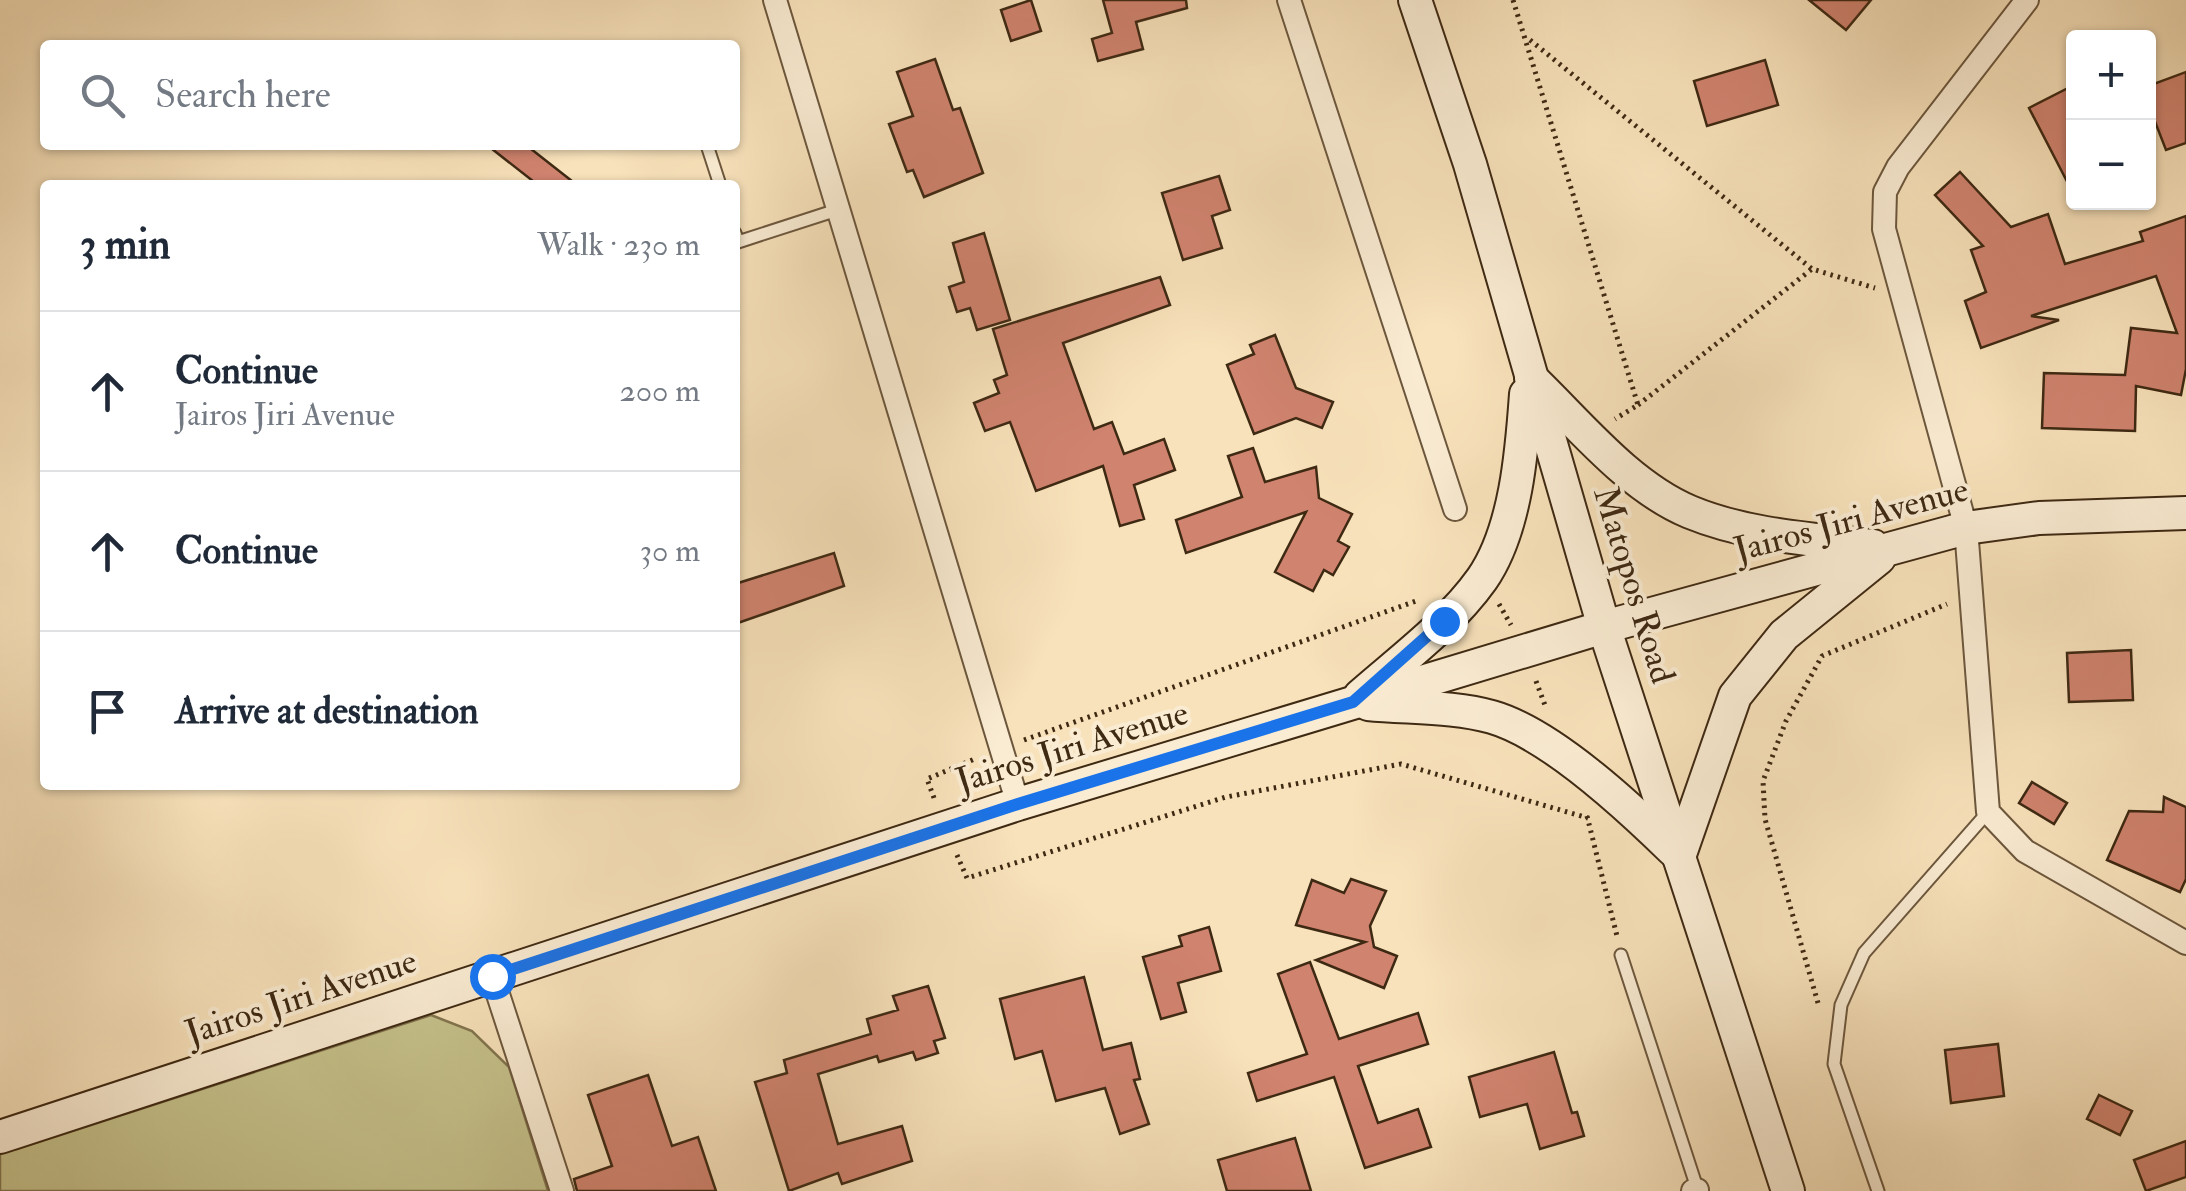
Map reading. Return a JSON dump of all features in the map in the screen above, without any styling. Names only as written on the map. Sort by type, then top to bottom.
[{"type":"main road","name":"Matopos Road","points":[[1416,0],[1470,164],[1604,627],[1788,1191]]},
{"type":"main road","points":[[1528,375],[1656,494],[1689,512],[1760,532],[1891,548]]},
{"type":"main road","points":[[1353,702],[1444,621],[1483,577],[1521,466],[1528,375]]},
{"type":"main road","name":"Jairos Jiri Avenue","points":[[0,1138],[1018,804],[1604,627],[1966,528],[2038,518],[2186,513]]},
{"type":"main road","points":[[1353,702],[1493,717],[1562,755],[1628,805],[1679,857],[1736,696],[1784,635],[1891,548]]},
{"type":"street","points":[[775,0],[1018,804]]},
{"type":"street","points":[[1289,0],[1456,508]]},
{"type":"street","points":[[2026,0],[1898,167],[1885,192],[1884,229],[1966,528],[1988,812],[2026,851],[2186,943]]},
{"type":"street","points":[[492,976],[562,1191]]},
{"type":"lane","points":[[709,150],[718,180]]},
{"type":"lane","points":[[740,241],[840,209]]},
{"type":"lane","points":[[1878,1191],[1834,1064],[1841,1005],[1864,953],[1988,812]]},
{"type":"lane","points":[[1622,955],[1696,1191]]},
{"type":"path","points":[[1513,0],[1528,38],[1638,406]]},
{"type":"path","points":[[1528,38],[1812,269],[1901,296]]},
{"type":"path","points":[[1589,434],[1638,406],[1812,269]]},
{"type":"path","points":[[1820,1012],[1765,819],[1762,781],[1786,721],[1822,656],[1972,593]]},
{"type":"path","points":[[1428,597],[1001,748],[928,779],[966,878],[1226,798],[1401,764],[1588,818]]},
{"type":"shaded area","points":[[431,1015],[472,1031],[509,1067],[548,1191],[0,1191],[0,1127],[17,1149]]},
{"type":"building","points":[[1031,0],[1041,31],[1011,41],[1001,10]]},
{"type":"building","points":[[1103,0],[1186,0],[1187,8],[1136,22],[1143,49],[1098,61],[1092,39],[1112,33]]},
{"type":"building","points":[[1809,0],[1871,0],[1846,30]]},
{"type":"building","points":[[935,59],[953,110],[960,108],[983,173],[924,197],[913,170],[907,172],[889,124],[913,116],[897,72]]},
{"type":"building","points":[[1765,60],[1778,105],[1707,126],[1694,81]]},
{"type":"building","points":[[2186,72],[2186,143],[2166,150],[2156,124],[2156,83]]},
{"type":"building","points":[[2066,89],[2066,180],[2029,108]]},
{"type":"building","points":[[493,150],[532,150],[571,180],[532,180]]},
{"type":"building","points":[[1960,172],[2011,227],[2048,214],[2065,264],[2143,241],[2140,232],[2186,216],[2186,369],[2181,395],[2136,386],[2135,431],[2042,428],[2044,373],[2125,375],[2131,328],[2177,333],[2156,276],[2031,316],[2059,320],[1981,348],[1965,301],[1986,292],[1971,250],[1983,246],[1935,195]]},
{"type":"building","points":[[1219,176],[1230,210],[1212,216],[1222,248],[1183,260],[1162,193]]},
{"type":"building","points":[[984,233],[1010,320],[977,330],[970,308],[957,312],[949,287],[964,282],[953,243]]},
{"type":"building","points":[[1160,277],[1170,305],[1063,343],[1094,429],[1112,422],[1124,454],[1164,439],[1175,470],[1134,485],[1144,519],[1120,526],[1103,466],[1036,491],[1010,422],[985,431],[974,403],[999,393],[994,380],[1007,375],[993,329]]},
{"type":"building","points":[[1275,335],[1296,388],[1333,402],[1322,428],[1296,418],[1254,434],[1227,365],[1254,354],[1250,345]]},
{"type":"building","points":[[1253,448],[1265,482],[1316,467],[1319,498],[1352,514],[1338,541],[1349,547],[1333,575],[1324,570],[1313,591],[1275,572],[1306,512],[1186,553],[1176,520],[1242,497],[1228,456]]},
{"type":"building","points":[[834,553],[844,586],[740,622],[740,582]]},
{"type":"building","points":[[2131,650],[2133,700],[2069,702],[2067,653]]},
{"type":"building","points":[[2032,782],[2067,803],[2054,824],[2019,803]]},
{"type":"building","points":[[2164,797],[2186,807],[2186,879],[2180,892],[2107,860],[2129,811],[2163,812]]},
{"type":"building","points":[[1351,879],[1386,891],[1370,926],[1374,947],[1397,956],[1384,988],[1316,960],[1365,942],[1296,925],[1312,880],[1344,893]]},
{"type":"building","points":[[1209,927],[1221,971],[1178,983],[1186,1012],[1161,1019],[1143,957],[1182,946],[1179,936]]},
{"type":"building","points":[[1310,962],[1339,1039],[1418,1013],[1428,1044],[1358,1066],[1378,1123],[1418,1109],[1431,1147],[1365,1168],[1334,1077],[1257,1101],[1248,1073],[1307,1054],[1278,974]]},
{"type":"building","points":[[1084,977],[1103,1050],[1131,1043],[1140,1079],[1134,1080],[1149,1124],[1120,1134],[1105,1088],[1056,1101],[1042,1051],[1015,1059],[1000,999]]},
{"type":"building","points":[[928,986],[945,1038],[934,1041],[938,1053],[916,1060],[913,1052],[879,1062],[877,1056],[818,1074],[838,1144],[902,1126],[912,1161],[842,1184],[838,1173],[789,1191],[755,1082],[787,1073],[784,1060],[871,1034],[867,1019],[898,1010],[893,996]]},
{"type":"building","points":[[1998,1044],[2004,1096],[1951,1103],[1945,1050]]},
{"type":"building","points":[[1554,1052],[1572,1113],[1577,1112],[1584,1136],[1540,1149],[1527,1104],[1480,1117],[1469,1077]]},
{"type":"building","points":[[648,1075],[672,1146],[698,1137],[716,1191],[577,1191],[574,1179],[612,1166],[588,1095]]},
{"type":"building","points":[[2099,1095],[2132,1111],[2120,1135],[2087,1119]]},
{"type":"building","points":[[1295,1138],[1311,1191],[1227,1191],[1218,1160]]},
{"type":"building","points":[[2186,1141],[2186,1177],[2146,1191],[2134,1160]]},
{"type":"route","points":[[492,976],[1018,804],[1353,702],[1444,621]]}]
